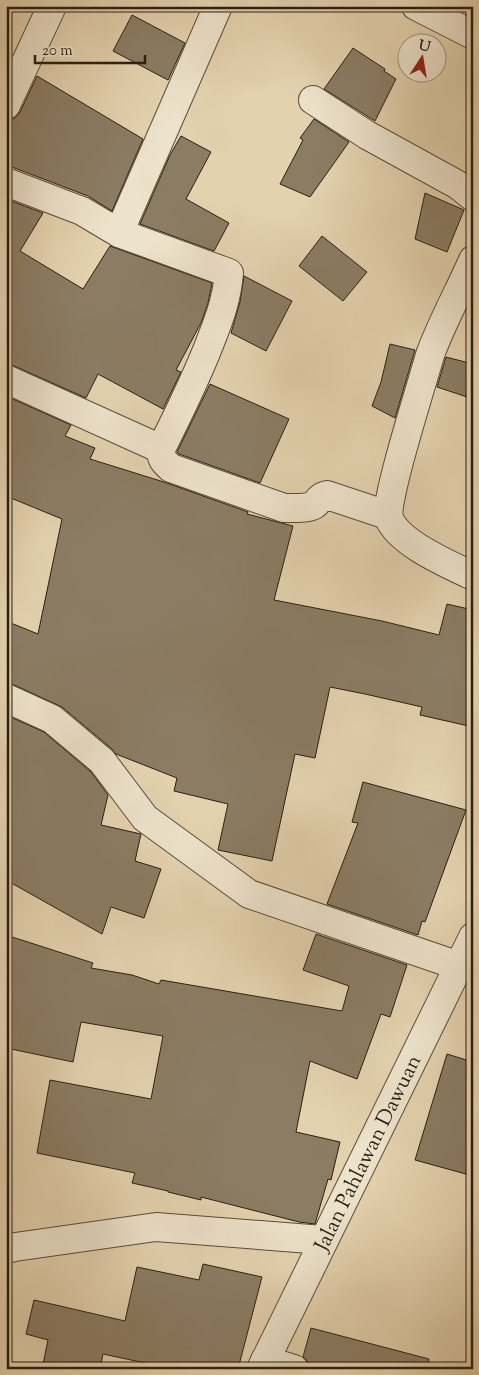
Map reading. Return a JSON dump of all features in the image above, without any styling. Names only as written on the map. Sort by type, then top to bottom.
[{"type":"street","points":[[6,105],[52,6]]},
{"type":"street","points":[[119,233],[218,6]]},
{"type":"street","points":[[416,6],[473,35]]},
{"type":"street","points":[[313,100],[368,135],[458,185],[473,196]]},
{"type":"street","points":[[6,182],[82,211],[119,233],[228,273],[223,309],[202,365],[161,449],[165,463],[172,468],[284,508],[302,508],[314,505],[320,498],[327,495],[388,515]]},
{"type":"street","points":[[473,260],[430,355],[393,488],[388,515],[394,528],[427,553],[473,576]]},
{"type":"street","points":[[6,379],[161,449]]},
{"type":"street","points":[[6,698],[52,719],[102,761],[145,818],[249,894],[466,967]]},
{"type":"street","name":"Jalan Pahlawan Dawuan","points":[[263,1364],[323,1240],[466,967],[473,937]]},
{"type":"street","points":[[6,1250],[15,1247],[156,1227],[323,1240]]},
{"type":"street","points":[[263,1364],[294,1369]]},
{"type":"building","points":[[132,15],[185,43],[168,80],[113,51]]},
{"type":"building","points":[[353,48],[385,69],[384,71],[396,79],[375,121],[324,89]]},
{"type":"building","points":[[37,76],[143,139],[112,211],[88,196],[12,167],[6,167],[6,120],[15,118],[20,112]]},
{"type":"building","points":[[314,119],[349,142],[310,197],[280,184],[303,140],[300,138]]},
{"type":"building","points":[[181,136],[211,152],[186,199],[229,223],[214,251],[140,224],[170,155]]},
{"type":"building","points":[[425,193],[464,210],[447,252],[415,239]]},
{"type":"building","points":[[6,199],[43,213],[20,251],[83,289],[110,246],[212,283],[201,323],[176,370],[181,372],[163,409],[98,374],[86,398],[6,364]]},
{"type":"building","points":[[322,236],[367,272],[343,301],[299,266]]},
{"type":"building","points":[[244,276],[292,301],[266,351],[231,333],[240,302]]},
{"type":"building","points":[[390,344],[415,350],[395,418],[372,406],[381,382]]},
{"type":"building","points":[[446,357],[473,364],[473,399],[437,387]]},
{"type":"building","points":[[210,384],[289,419],[260,483],[177,452]]},
{"type":"building","points":[[6,396],[71,425],[65,436],[95,448],[90,459],[164,482],[248,512],[247,514],[293,526],[274,600],[382,621],[439,635],[447,604],[473,610],[473,727],[420,715],[422,707],[330,687],[315,758],[295,754],[272,861],[218,850],[228,804],[174,791],[177,778],[116,754],[62,707],[6,683],[6,621],[38,634],[62,519],[6,496]]},
{"type":"building","points":[[6,715],[44,732],[91,772],[108,795],[101,825],[141,834],[135,861],[161,869],[144,918],[111,907],[102,934],[6,880]]},
{"type":"building","points":[[363,782],[466,810],[425,922],[422,921],[418,935],[327,904],[358,823],[352,822]]},
{"type":"building","points":[[316,934],[407,965],[390,1017],[381,1014],[357,1079],[310,1061],[296,1132],[340,1142],[331,1180],[328,1179],[315,1224],[299,1222],[201,1197],[201,1200],[132,1183],[135,1173],[37,1153],[50,1080],[151,1099],[163,1036],[81,1022],[73,1062],[6,1048],[6,935],[93,963],[91,968],[132,975],[159,984],[161,980],[342,1011],[349,986],[303,970]]},
{"type":"building","points":[[447,1054],[473,1062],[473,1176],[415,1160]]},
{"type":"building","points":[[203,1264],[262,1277],[238,1369],[173,1369],[103,1354],[100,1369],[42,1369],[48,1340],[26,1334],[34,1300],[125,1321],[137,1267],[199,1280]]},
{"type":"building","points":[[311,1328],[429,1359],[428,1369],[309,1369],[306,1359],[303,1357]]}]
